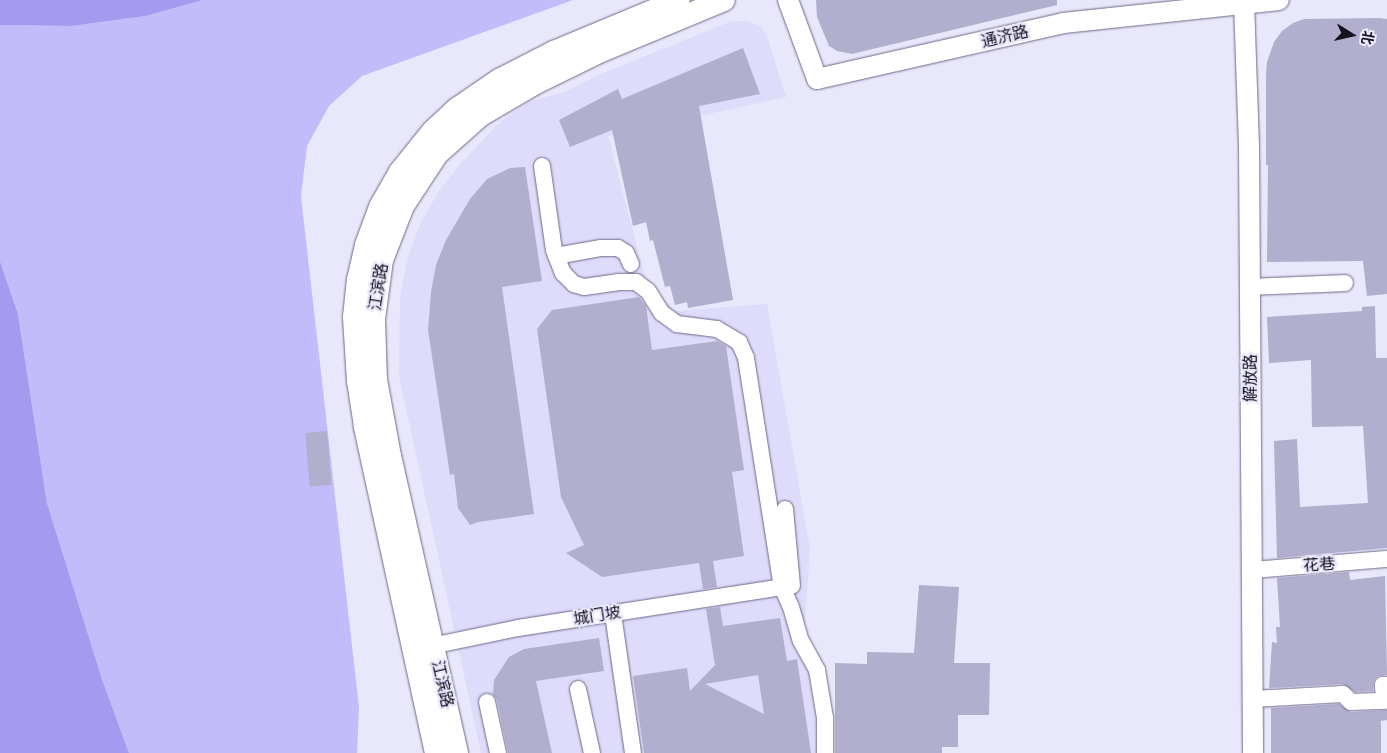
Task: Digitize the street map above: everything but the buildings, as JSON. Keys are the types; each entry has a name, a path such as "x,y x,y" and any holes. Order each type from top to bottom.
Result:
{"main road":[{"name":"江滨路","path":"457,753 423,648 365,426 355,350 354,317 358,280 366,245 380,207 413,154 433,131 458,108 499,80 554,52 680,0"},
{"name":"江滨路","path":"436,753 423,648 376,380 374,319 382,260 403,206 437,154 481,115 534,84 601,51 724,0"}],"street":[{"name":"通济路","path":"788,0 817,79 1064,23 1279,0"},
{"name":"解放路","path":"1244,3 1249,146 1253,753"},
{"path":"542,166 556,256 564,273 574,284 584,288 618,282 636,282 648,291 662,312 677,324 718,329 739,342 746,358 791,607 801,641 817,670 825,718 825,753"},
{"path":"556,256 601,248 618,248 626,253 631,264"},
{"path":"1250,287 1345,283"},
{"path":"785,509 787,586"},
{"name":"花巷","path":"1252,570 1387,559"},
{"name":"城门坡","path":"423,648 518,628 787,586"},
{"path":"614,614 631,750"},
{"path":"1253,698 1343,694 1351,702 1384,701 1383,685 1387,685"},
{"path":"578,689 592,753"},
{"path":"487,702 498,753"}],"shaded area":[{"path":"0,0 203,0 146,16 72,26 0,25"},
{"path":"203,0 573,0 362,76 329,106 307,146 301,196 359,707 357,753 129,753 102,679 47,503 18,314 0,261 0,25 72,26 146,16"},
{"path":"732,21 748,21 761,27 767,36 786,97 608,136 645,277 674,311 767,304 810,549 804,636 830,690 830,753 481,753 399,376 400,297 408,257 421,222 439,191 462,162 499,123 529,102 567,91 601,74"},
{"path":"0,261 18,314 47,503 102,679 129,753 0,753"}]}
